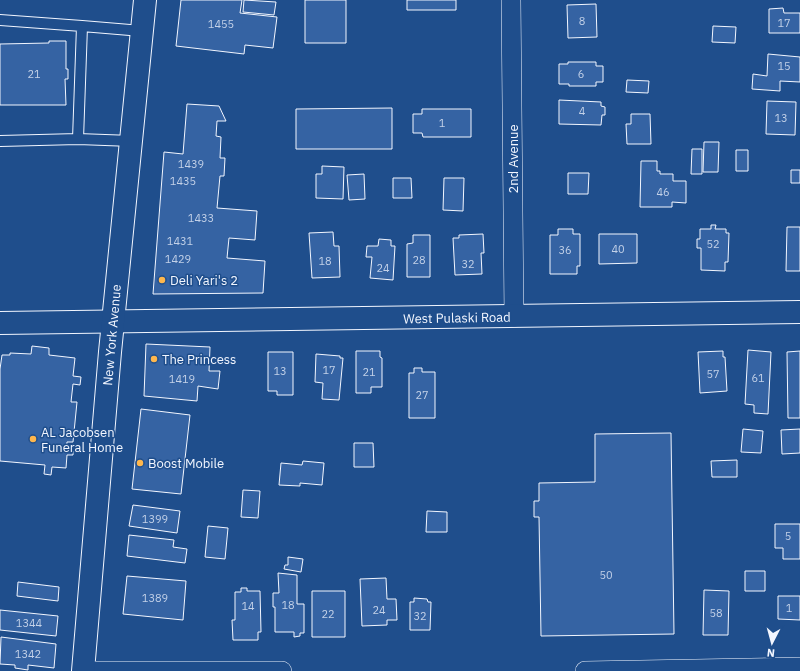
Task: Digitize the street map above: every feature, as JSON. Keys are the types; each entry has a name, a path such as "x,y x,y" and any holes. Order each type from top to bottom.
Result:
{"main road":[{"name":"New York Avenue","path":"83,671 114,322 145,0"},
{"name":"West Pulaski Road","path":"0,323 800,312"}],"street":[{"name":"2nd Avenue","path":"511,0 514,317"},
{"path":"584,671 794,668"},
{"path":"83,671 282,671"}],"lane":[{"path":"0,20 142,31"},
{"path":"78,138 82,26"},
{"path":"0,141 78,138 132,141"}],"building":[{"path":"181,0 242,0 240,13 277,17 273,48 245,45 244,54 176,46"},
{"path":"244,0 276,2 274,15 243,12"},
{"path":"305,0 346,0 346,43 305,43"},
{"path":"407,0 456,0 456,10 407,10"},
{"path":"596,4 597,37 568,38 567,5"},
{"path":"783,8 784,13 800,13 800,33 769,33 769,9"},
{"path":"713,26 736,27 735,43 712,42"},
{"path":"49,41 66,41 66,69 68,69 68,79 65,79 66,105 0,105 0,44 49,43"},
{"path":"768,54 800,57 800,82 780,81 780,91 752,89 753,74 767,76"},
{"path":"568,62 596,62 596,66 603,66 603,82 596,82 596,86 569,86 569,84 559,84 559,64 568,64"},
{"path":"627,80 649,81 648,93 626,92"},
{"path":"559,100 601,102 601,106 605,107 605,115 602,115 601,125 559,124"},
{"path":"767,101 796,102 795,135 766,134"},
{"path":"187,104 219,106 226,121 217,121 216,136 221,137 220,158 225,158 224,176 220,176 217,208 257,211 255,240 229,238 227,258 265,261 263,293 153,294 164,152 183,154"},
{"path":"392,108 392,149 296,149 296,109"},
{"path":"422,109 471,109 471,137 423,137 422,133 413,133 413,114 422,114"},
{"path":"631,114 650,114 651,144 627,144 626,124 631,124"},
{"path":"704,142 719,142 718,172 703,172"},
{"path":"692,149 702,149 702,174 691,174"},
{"path":"736,150 748,150 748,171 736,171"},
{"path":"641,161 657,161 657,171 660,171 660,174 673,174 673,181 686,181 686,203 672,202 672,207 640,207"},
{"path":"322,166 344,167 343,199 316,198 316,174 322,174"},
{"path":"791,170 800,170 800,183 791,183"},
{"path":"568,173 589,173 588,194 568,194"},
{"path":"364,174 365,199 349,200 347,175"},
{"path":"393,178 411,178 412,198 393,198"},
{"path":"444,178 464,178 463,211 443,210"},
{"path":"711,225 716,225 715,229 726,229 726,233 729,233 728,262 725,262 725,271 701,270 701,248 697,248 697,239 700,239 700,229 711,229"},
{"path":"787,227 800,227 800,271 786,271"},
{"path":"558,229 573,229 573,234 580,234 580,266 577,266 577,274 550,274 550,235 558,235"},
{"path":"333,232 334,246 339,246 340,277 312,278 309,233"},
{"path":"483,234 484,253 481,253 482,274 455,275 453,238 459,238 459,235"},
{"path":"599,234 637,234 637,263 599,264"},
{"path":"413,235 430,235 430,277 407,277 407,244 413,243"},
{"path":"379,239 391,240 391,246 395,246 393,280 370,278 372,257 366,257 367,246 378,246"},
{"path":"146,344 210,347 209,371 220,371 218,389 198,386 197,401 144,396"},
{"path":"32,346 49,348 49,355 75,358 73,376 81,377 80,385 73,384 71,402 77,402 73,442 67,442 66,450 73,451 73,455 67,455 66,468 52,467 51,475 44,474 45,465 0,461 0,369 2,355 10,355 10,353 31,354"},
{"path":"748,350 771,352 768,414 754,413 754,405 745,404"},
{"path":"356,351 380,351 380,357 382,358 382,387 371,387 371,393 356,393"},
{"path":"723,351 723,357 725,357 727,391 700,393 698,352"},
{"path":"800,351 800,418 788,418 787,352"},
{"path":"268,352 293,352 293,395 277,395 277,391 268,391"},
{"path":"316,354 340,356 340,358 343,358 339,400 322,399 323,383 315,382"},
{"path":"414,368 422,368 422,372 435,372 435,418 409,418 409,373 414,373"},
{"path":"141,409 190,415 181,494 132,489"},
{"path":"743,429 763,431 761,453 741,452"},
{"path":"800,429 800,453 782,454 781,430"},
{"path":"671,433 674,634 541,636 539,517 534,517 534,501 539,501 539,483 595,482 595,434"},
{"path":"354,443 373,443 374,467 354,467"},
{"path":"737,460 737,477 712,477 711,461"},
{"path":"303,461 324,463 322,485 300,483 300,486 279,485 281,463 302,465"},
{"path":"243,490 260,491 258,518 241,517"},
{"path":"133,505 180,511 177,533 129,526"},
{"path":"427,511 447,512 447,532 426,532"},
{"path":"775,524 800,524 800,559 783,559 783,548 775,548"},
{"path":"208,526 228,528 225,559 205,557"},
{"path":"129,535 174,540 173,547 187,549 185,563 127,556"},
{"path":"288,557 303,559 301,572 284,569 285,565 288,565"},
{"path":"745,571 765,571 765,591 745,591"},
{"path":"278,573 297,575 297,604 304,604 304,633 300,633 300,636 294,637 294,632 275,632 275,607 273,607 273,593 279,593"},
{"path":"127,576 186,581 183,620 123,614"},
{"path":"386,578 387,599 396,599 397,620 387,620 387,625 362,626 360,579"},
{"path":"18,582 59,587 58,601 17,596"},
{"path":"241,588 247,588 247,591 260,591 261,632 258,632 258,640 233,640 232,620 235,620 235,592 241,592"},
{"path":"704,590 729,591 728,635 703,635"},
{"path":"312,591 345,591 345,637 312,637"},
{"path":"778,596 800,596 800,620 778,619"},
{"path":"414,598 427,599 428,602 431,602 430,630 410,630 410,602 414,602"},
{"path":"0,610 58,616 56,636 0,630"},
{"path":"1,637 56,644 54,668 28,665 28,670 15,668 15,665 0,664"}],"place":[{"name":"Deli Yari's 2","path":"162,280"},
{"name":"The Princess","path":"154,359"},
{"name":"AL Jacobsen Funeral Home","path":"33,439"},
{"name":"Boost Mobile","path":"140,463"}]}
